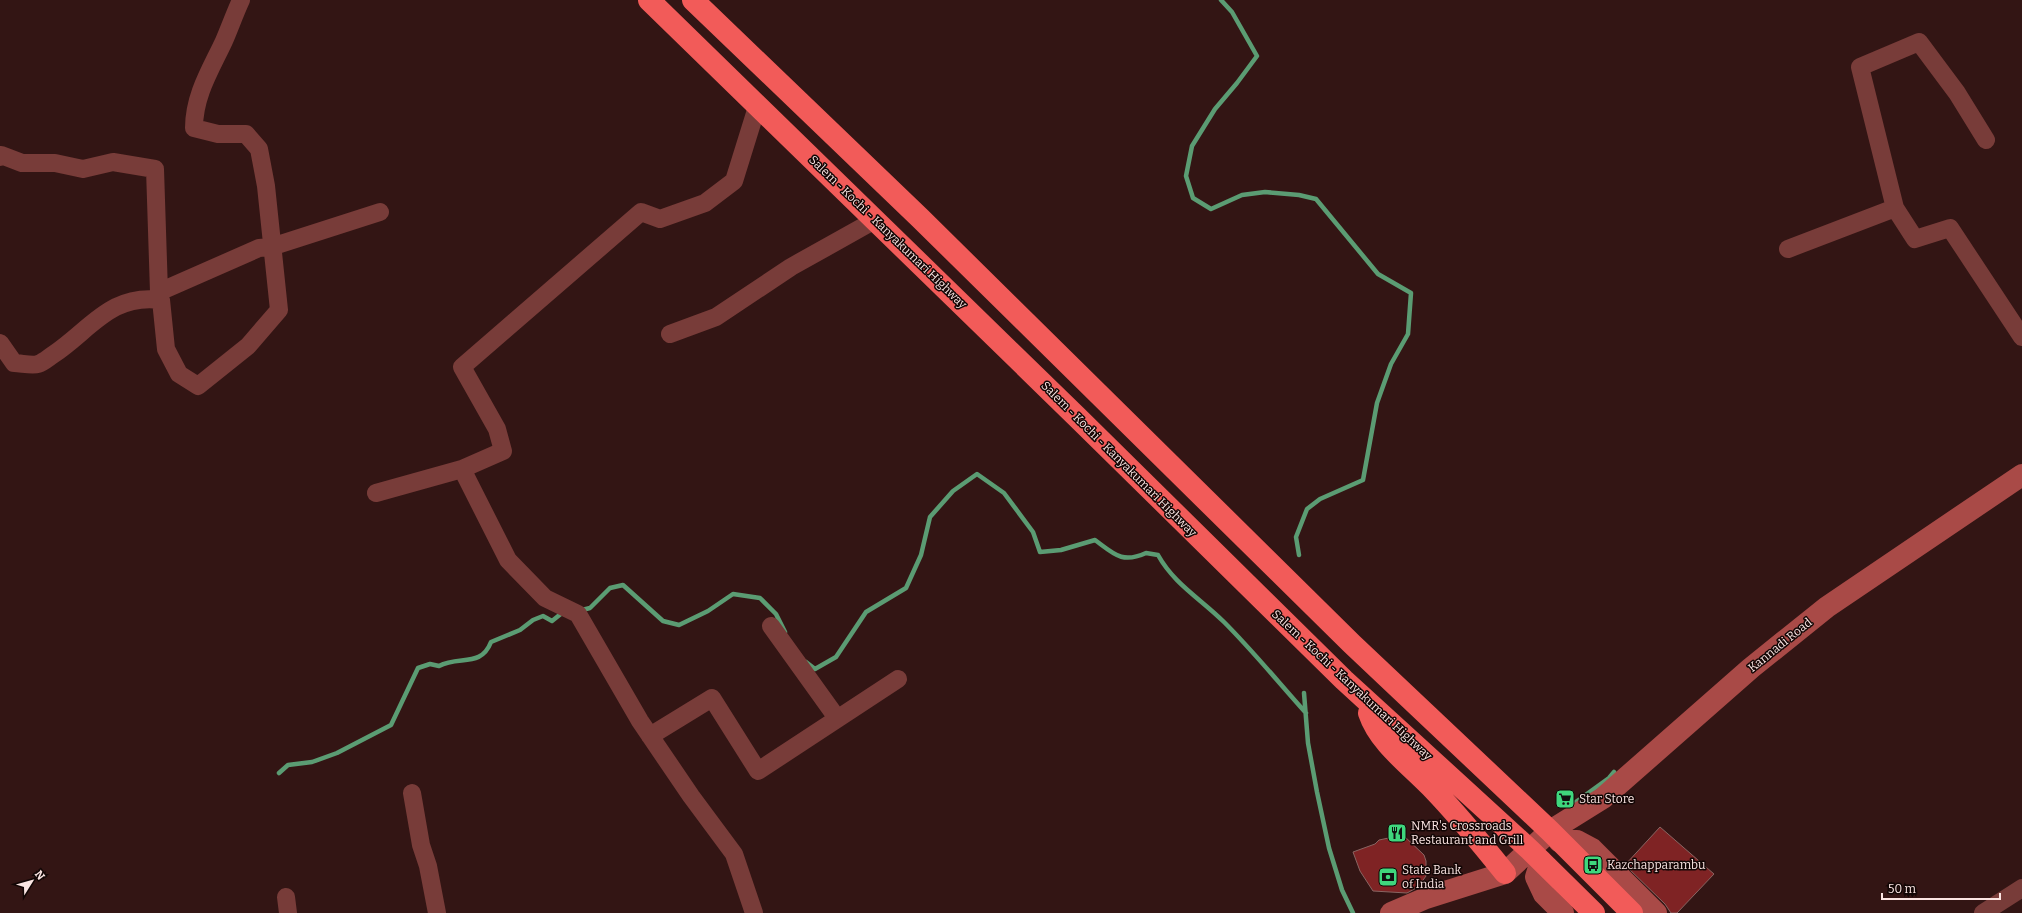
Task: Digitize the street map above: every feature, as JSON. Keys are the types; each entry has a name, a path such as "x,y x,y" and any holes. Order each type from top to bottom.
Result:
{"highway":[{"name":"Salem - Kochi - Kanyakumari Highway","path":"649,0 1365,700 1536,856 1594,913"},
{"path":"693,0 920,218 1352,644 1555,836 1632,913"},
{"path":"1365,700 1373,724 1398,755 1463,822 1505,873"}],"street":[{"path":"0,157 0,155 22,163 55,163 83,168 113,162 155,170 155,296 166,348 179,374 198,386 248,346 278,310 266,186 258,149 246,134 218,134 194,128 194,113 205,78 224,40 241,0"},
{"path":"1986,140 1957,92 1919,42 1860,67 1895,208 1915,239 1950,228 2022,337"},
{"path":"376,493 462,470 503,451 497,429 462,367 641,212 660,219 705,203 734,181 757,107"},
{"path":"1788,250 1895,208"},
{"path":"0,343 14,362 37,365 72,342 87,326 109,309 155,296 258,248 272,247 380,212"},
{"path":"670,334 716,316 791,267 875,220"},
{"path":"462,470 508,560 545,598 578,614 640,721 734,854 754,913"},
{"name":"Kannadi Road","path":"1505,873 1536,856 1555,836 1603,798 1745,673 1827,607 2022,475"},
{"path":"771,626 838,718"},
{"path":"650,736 712,698 758,771 898,679"},
{"path":"412,793 421,846 428,866 437,913"},
{"path":"1555,836 1577,841 1592,849 1656,913"},
{"path":"1536,856 1536,877 1544,894 1563,913"},
{"path":"1391,913 1426,898 1505,873"},
{"path":"1983,913 2022,888"}],"building":[{"path":"1660,827 1714,874 1677,913 1671,913 1665,904 1625,865"},
{"path":"1403,835 1424,855 1426,861 1426,876 1418,887 1407,893 1373,891 1360,871 1353,852 1375,844 1379,840"}],"waterway":[{"path":"1221,0 1232,12 1257,56 1215,109 1192,146 1186,176 1193,198 1211,209 1242,195 1265,192 1299,195 1316,199 1378,274 1411,293 1408,334 1391,364 1377,403 1363,480 1320,499 1307,509 1296,537 1299,555"},
{"path":"806,662 815,669 836,657 866,612 906,588 921,555 930,517 953,491 977,474 1004,493 1033,532 1040,552 1061,550 1095,540 1119,556 1131,558 1146,553 1158,555 1164,565 1180,583 1235,633 1306,713"},
{"path":"582,610 590,608 610,588 623,585 663,621 679,625 708,611 733,594 760,598 776,614 785,632"},
{"path":"279,773 288,765 312,762 337,753 391,725 418,668 430,664 439,666 454,661 475,658 487,650 491,642 520,630 533,620 543,616 552,621 562,613 564,614"},
{"path":"1304,693 1308,743 1329,848 1342,890 1353,913"},
{"path":"1573,804 1609,778 1614,772"}],"place":[{"name":"Star Store","path":"1565,799"},
{"name":"NMR's Crossroads Restaurant and Grill","path":"1397,833"},
{"name":"Kazchapparambu","path":"1593,865"},
{"name":"State Bank of India","path":"1388,877"}]}
